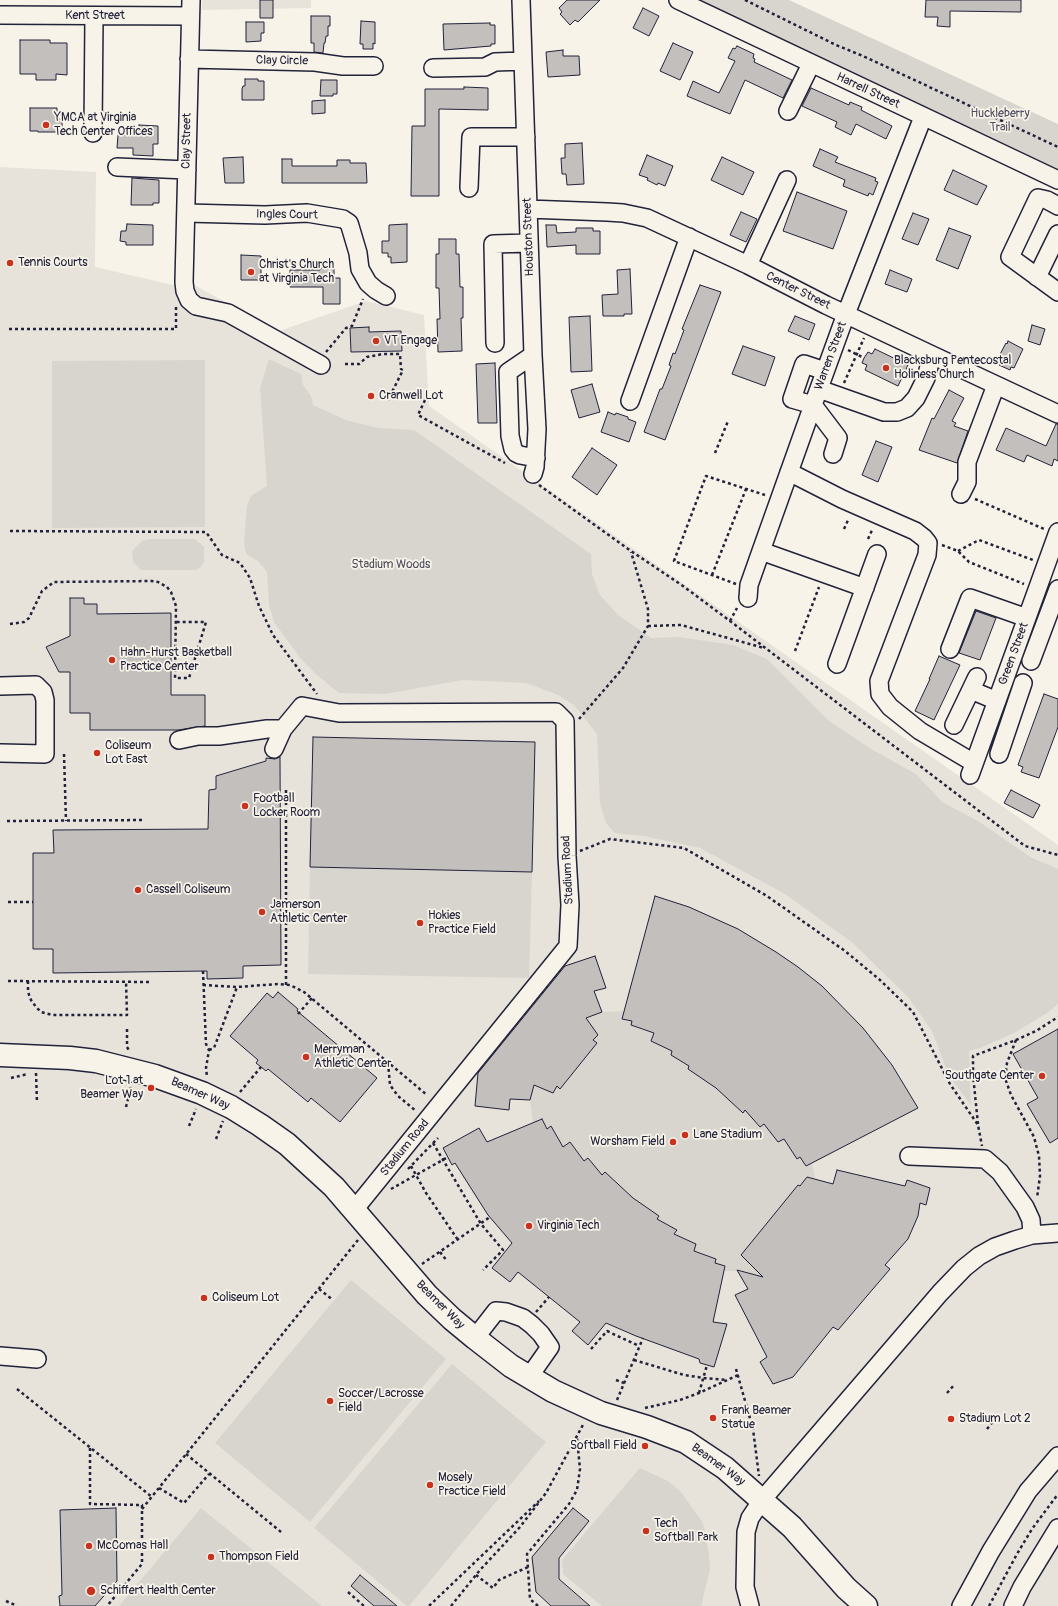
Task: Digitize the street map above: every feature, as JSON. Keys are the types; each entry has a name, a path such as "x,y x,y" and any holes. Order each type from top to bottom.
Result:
{"main road":[{"name":"Beamer Way","path":"0,1055 70,1058 96,1061 155,1076 202,1093 231,1107 260,1125 287,1144 334,1187 427,1295 474,1338 529,1377 553,1390 601,1413 647,1427 686,1442 725,1468 792,1527 846,1588 866,1606"}],"street":[{"name":"Houston Street","path":"521,0 533,354 537,429 535,472"},
{"name":"Harrell Street","path":"678,0 1058,180"},
{"name":"Kent Street","path":"0,15 94,16 190,8"},
{"name":"Clay Street","path":"190,8 184,282 189,300 196,306 228,313 322,360"},
{"path":"93,133 94,16"},
{"name":"Clay Circle","path":"189,59 315,62 343,66 374,66"},
{"path":"433,68 485,67 495,62 523,61"},
{"path":"788,111 811,64"},
{"name":"Warren Street","path":"745,596 846,314 923,117"},
{"path":"469,188 471,137 526,137"},
{"path":"117,167 187,170"},
{"path":"748,265 787,180"},
{"path":"1058,206 1048,200 1038,198 1010,257 1058,292"},
{"name":"Center Street","path":"528,210 607,212 635,215 660,223 846,314 1058,414"},
{"name":"Ingles Court","path":"186,213 265,215 307,213 343,219 349,222 358,253 360,269 368,283 386,296"},
{"path":"1037,277 1058,234"},
{"path":"630,401 689,237"},
{"path":"495,343 493,244 529,243"},
{"path":"533,354 508,372 510,436 513,449 535,472"},
{"path":"819,389 884,412 897,412 907,408 916,398 926,378 932,355"},
{"path":"825,371 804,364 792,398 813,405 838,438 833,454"},
{"path":"968,496 967,462 996,385"},
{"name":"Green Street","path":"789,472 842,499 915,531 928,543 927,555 879,681 880,694 890,707 972,769 1056,541"},
{"path":"761,551 865,588"},
{"path":"837,664 877,554"},
{"path":"1031,661 1058,589"},
{"path":"950,649 970,598 1025,624 1040,636"},
{"path":"954,725 974,683 997,701"},
{"path":"999,754 1023,683"},
{"path":"0,686 36,685 39,687 44,695 45,754 0,754"},
{"name":"Stadium Road","path":"283,729 302,706 339,712 556,712 565,721 567,856 570,905 568,946 354,1210"},
{"path":"991,717 1009,724"},
{"path":"179,740 198,736 219,736 267,729 283,729 274,748"},
{"path":"909,1156 986,1159 1000,1172 1025,1206 1032,1227"},
{"path":"750,1606 744,1587 746,1532 750,1518 762,1500 935,1299 964,1268 979,1256 1032,1227 1058,1233"},
{"path":"474,1338 496,1311 506,1312 528,1322 542,1334 550,1347 529,1377"},
{"path":"0,1356 38,1359"},
{"path":"961,1606 991,1551 1028,1491 1058,1456"},
{"path":"1013,1606 1022,1587 1058,1528"}],"path":[{"path":"745,0 836,45 863,56 1058,147"},
{"path":"322,360 346,328 352,326 363,301"},
{"path":"9,330 176,329"},
{"path":"848,374 866,334"},
{"path":"849,350 864,358"},
{"path":"345,364 359,364 367,357 382,354 400,354 401,369 403,370 388,400"},
{"path":"425,400 418,415 508,466"},
{"path":"715,453 728,422"},
{"path":"535,472 631,551 683,586 730,621 1025,846 1058,855"},
{"path":"730,621 745,596 733,583 674,561 706,476 779,500"},
{"path":"712,575 746,489"},
{"path":"968,496 1056,541"},
{"path":"10,531 206,532 222,556 240,563 250,578 259,606 273,635 319,697"},
{"path":"1037,590 969,562 958,551 979,540 1046,566"},
{"path":"566,735 623,668 648,626 648,609 631,551"},
{"path":"795,651 824,573"},
{"path":"10,624 24,622 29,618 42,591 50,584 59,582 151,581 163,584 171,592 175,601 175,678 189,678 206,622 176,622"},
{"path":"648,626 682,625 766,649"},
{"path":"64,754 66,821"},
{"path":"286,790 286,985"},
{"path":"7,821 145,820"},
{"path":"567,856 610,839 684,848 768,896 845,951 880,980 912,1012 950,1084 978,1125"},
{"path":"8,902 33,902"},
{"path":"202,971 206,1044 209,1050 206,1068 208,1079"},
{"path":"8,981 152,982"},
{"path":"28,981 28,992 31,1000 41,1012 52,1015 127,1015 126,982"},
{"path":"203,984 237,987 257,984 286,985 304,992 427,1095"},
{"path":"209,1050 214,1048 237,987"},
{"path":"298,1014 312,998"},
{"path":"986,1159 978,1125 973,1076 973,1056 1036,1031 1058,1017"},
{"path":"127,1030 128,1047 132,1056"},
{"path":"1016,1040 1007,1063 1005,1078 1011,1095 1034,1138 1039,1156 1040,1176 1032,1227"},
{"path":"388,1062 390,1085 398,1096 427,1120"},
{"path":"238,1094 261,1067"},
{"path":"11,1078 42,1071"},
{"path":"36,1072 37,1102"},
{"path":"126,1107 131,1088"},
{"path":"188,1126 196,1110"},
{"path":"216,1139 222,1123"},
{"path":"433,1143 481,1224 502,1250 483,1270"},
{"path":"386,1192 448,1157"},
{"path":"411,1166 426,1193 458,1240"},
{"path":"418,1267 490,1217"},
{"path":"142,1509 360,1238"},
{"path":"440,1252 447,1261"},
{"path":"319,1289 333,1300"},
{"path":"543,1305 549,1297"},
{"path":"591,1349 607,1331 640,1346"},
{"path":"614,1406 643,1338"},
{"path":"634,1360 684,1375 728,1380"},
{"path":"699,1393 707,1365"},
{"path":"736,1368 753,1429 759,1476"},
{"path":"642,1409 680,1400 738,1375"},
{"path":"616,1380 624,1383"},
{"path":"946,1394 955,1384"},
{"path":"17,1389 152,1497"},
{"path":"987,1429 995,1419"},
{"path":"451,1606 476,1575 520,1527 546,1494 586,1421"},
{"path":"538,1606 530,1599 528,1554 570,1504 576,1490 580,1469 577,1438"},
{"path":"90,1448 90,1504 142,1505 142,1564 107,1606"},
{"path":"186,1454 282,1532"},
{"path":"159,1488 184,1503 210,1474"},
{"path":"429,1606 546,1494"},
{"path":"989,1606 1016,1554 1032,1529 1058,1494"},
{"path":"476,1575 493,1588 499,1580 528,1567"},
{"path":"348,1592 364,1606"},
{"path":"6,1600 17,1606"}],"shaded area":[{"path":"202,0 311,0 311,8 202,10"},
{"name":"Virginia Tech","path":"0,167 96,172 95,267 173,285 194,285 279,331 366,301 424,315 429,406 1058,845 1058,1606 0,1606"}],"green space":[{"name":"Huckleberry Trail","path":"693,0 789,0 1058,124 1058,171"},
{"name":"Stadium Woods","path":"269,359 301,374 303,385 311,396 313,405 346,420 378,428 414,430 591,554 592,574 600,595 618,615 651,638 679,637 733,645 767,659 829,721 871,749 916,774 942,802 978,821 1032,858 1058,869 1058,1004 1047,1013 1014,1033 980,1048 969,1051 971,1105 949,1076 932,1031 908,997 853,943 785,894 700,848 644,836 615,833 606,823 600,803 597,734 574,705 558,695 526,683 463,680 385,694 339,693 317,675 301,659 274,622 269,605 267,572 258,561 246,554 244,542 247,506 251,496 267,486 260,388"},
{"path":"205,360 205,527 52,528 52,361"},
{"path":"150,539 195,539 204,547 204,562 200,568 195,570 141,570 133,562 132,551 142,541"},
{"name":"Hokies Practice Field","path":"310,867 532,872 529,978 308,974"},
{"name":"Lane Stadium","path":"655,896 689,907 738,929 776,952 822,986 863,1028 892,1065 918,1108 812,1164 815,1179 833,1184 905,1186 907,1180 930,1188 926,1205 920,1203 908,1239 885,1265 890,1269 838,1330 833,1327 793,1377 773,1384 760,1362 767,1356 748,1289 738,1271 724,1271 713,1321 727,1324 714,1367 700,1363 699,1359 606,1323 588,1345 572,1331 580,1322 518,1272 510,1282 492,1268 512,1243 488,1215 455,1163 452,1165 443,1148 479,1128 487,1142 533,1123 530,1100 510,1099 509,1110 475,1106 478,1067 558,968 595,956 606,988 594,991 602,1012 624,1011"},
{"name":"Soccer/Lacrosse Field","path":"351,1280 446,1359 310,1522 215,1443"},
{"name":"Mosely Practice Field","path":"452,1364 546,1442 409,1606 407,1606 314,1528"},
{"name":"Tech Softball Park","path":"640,1468 668,1481 681,1492 703,1523 709,1554 710,1570 701,1606 602,1606 563,1574 562,1560"},
{"name":"Thompson Field","path":"201,1508 322,1606 119,1606"}],"building":[{"path":"260,0 273,0 273,18 260,18"},
{"path":"567,0 600,0 578,22 575,20 570,25 560,14 562,12 559,8"},
{"path":"926,0 1021,0 1021,12 950,11 950,27 937,26 938,17 925,17"},
{"path":"643,8 659,16 649,36 633,28"},
{"path":"311,16 330,16 330,26 328,26 328,36 326,36 323,53 314,52 314,43 311,43"},
{"path":"361,21 375,22 375,44 373,43 373,49 363,49 363,44 360,44"},
{"path":"246,22 264,22 264,33 261,33 261,41 246,42"},
{"path":"490,23 490,25 495,25 495,44 491,44 491,46 444,50 443,24"},
{"path":"20,40 50,40 50,43 67,43 67,75 56,74 56,80 36,80 36,74 20,74"},
{"path":"673,43 693,52 680,80 660,71"},
{"path":"737,46 754,54 754,62 792,80 783,98 745,80 730,114 687,96 693,81 719,93 735,61 728,58 733,48 735,49"},
{"path":"563,50 563,56 579,56 580,75 548,77 546,52"},
{"path":"245,79 258,79 258,81 264,81 264,100 242,100 242,89 243,86 245,86"},
{"path":"321,80 337,80 337,94 333,94 333,96 320,96"},
{"path":"464,87 488,88 488,110 439,109 439,196 411,196 412,126 425,126 425,89 464,89"},
{"path":"811,88 849,105 850,102 862,107 861,110 892,126 886,139 856,124 851,135 835,127 837,122 802,106"},
{"path":"325,100 325,113 312,114 312,101"},
{"name":"YMCA at Virginia Tech Center Offices","path":"30,108 57,108 57,119 62,119 62,132 30,131"},
{"path":"139,125 158,126 158,144 153,144 153,156 133,155 133,148 117,148 118,135 129,135 129,131 139,131"},
{"path":"582,143 584,184 567,185 566,174 562,174 561,158 565,158 565,144"},
{"path":"820,149 838,157 835,162 876,178 875,181 878,182 873,195 869,193 868,196 843,186 845,180 813,166"},
{"path":"647,155 673,166 665,186 658,183 657,185 647,180 648,178 639,175"},
{"path":"243,157 244,183 225,183 223,158"},
{"path":"722,157 754,172 743,195 711,180"},
{"path":"282,159 292,159 292,166 337,166 337,160 350,160 350,163 366,163 367,183 282,183"},
{"path":"953,170 987,186 977,205 944,190"},
{"path":"132,178 159,180 159,203 153,203 153,205 131,205"},
{"path":"797,192 847,211 833,249 783,231"},
{"path":"741,212 757,219 746,242 730,235"},
{"path":"913,213 929,219 918,245 902,239"},
{"path":"127,224 153,225 153,245 126,245 126,242 120,241 121,231 126,231"},
{"path":"407,224 407,262 391,263 391,257 388,257 388,253 382,253 382,241 389,241 389,225"},
{"path":"546,225 556,225 557,233 576,232 576,228 593,228 593,231 600,231 600,254 576,254 576,245 547,247"},
{"path":"949,228 971,236 958,269 936,260"},
{"path":"439,239 456,239 456,254 459,254 460,287 463,287 463,318 461,318 462,351 438,352 437,319 440,319 439,288 436,288 436,254 439,254"},
{"name":"Christ's Church at Virginia Tech","path":"241,255 261,256 261,280 241,280"},
{"path":"320,268 334,268 334,278 340,278 340,304 323,304 323,287 290,287 290,270 320,270"},
{"path":"630,269 632,314 624,314 624,316 603,316 602,295 618,294 617,270"},
{"path":"890,270 912,279 907,292 885,284"},
{"path":"700,285 721,292 665,440 644,432 660,389 662,389 671,366 669,365 673,353 675,354 684,330 682,329"},
{"path":"590,316 592,371 571,372 569,317"},
{"path":"795,316 815,324 809,340 788,331"},
{"path":"1032,325 1045,329 1040,345 1028,341"},
{"name":"VT Engage","path":"369,327 369,332 401,331 402,351 351,352 350,328"},
{"path":"1008,341 1023,349 1014,368 1011,367 1010,370 999,365 1000,362 997,360"},
{"path":"743,346 775,357 765,386 732,374"},
{"name":"Blacksburg Pentecostal Holiness Church","path":"875,349 908,365 898,386 865,370 867,365 862,363 864,358 868,352 872,354"},
{"path":"495,363 497,423 478,423 476,364"},
{"path":"592,384 600,412 579,418 571,390"},
{"path":"949,390 964,398 952,421 956,423 954,426 968,431 957,463 919,450 932,418 934,419"},
{"path":"608,412 615,415 616,413 628,417 628,419 636,422 629,442 601,432"},
{"path":"1056,424 1058,424 1058,461 1054,459 1052,466 1027,455 1024,462 996,450 1006,428 1046,446"},
{"path":"876,441 892,447 878,482 862,475"},
{"path":"592,448 617,465 597,495 572,477"},
{"name":"Hahn-Hurst Basketball Practice Center","path":"70,598 84,598 84,604 97,604 97,614 171,613 171,695 205,695 205,726 178,730 90,730 90,713 70,713 70,672 59,672 46,647 70,636"},
{"path":"976,611 996,618 980,660 959,653"},
{"path":"939,656 960,665 934,720 915,711"},
{"path":"1044,694 1058,699 1058,727 1039,778 1021,772 1023,767 1018,765"},
{"path":"313,737 535,742 532,872 310,867"},
{"name":"Cassell Coliseum","path":"280,757 281,965 243,966 243,978 207,979 207,971 53,973 53,949 33,949 33,853 54,853 53,830 208,829 209,790 216,789 216,776 266,761 266,758 275,759"},
{"path":"1011,790 1040,805 1033,818 1004,803"},
{"path":"655,896 689,907 738,929 776,952 822,986 863,1028 892,1065 918,1108 806,1166 800,1157 797,1159 784,1139 778,1142 764,1124 760,1127 745,1110 743,1113 716,1088 688,1069 689,1066 671,1055 672,1051 651,1041 654,1033 631,1025 632,1021 622,1019"},
{"path":"595,956 606,988 594,991 602,1012 586,1018 598,1035 593,1040 597,1043 560,1089 557,1086 553,1093 534,1085 530,1100 510,1099 509,1110 475,1106 478,1073 565,966"},
{"name":"Merryman Athletic Center","path":"278,992 298,1009 297,1011 377,1078 340,1122 311,1098 308,1102 268,1069 266,1071 256,1063 258,1060 230,1036 267,993 273,998"},
{"name":"Southgate Center","path":"1058,1029 1058,1138 1050,1143 1027,1104 1038,1098 1013,1054"},
{"path":"542,1119 547,1129 551,1126 563,1147 570,1142 584,1161 588,1158 602,1175 605,1172 633,1198 659,1216 657,1219 677,1230 674,1234 696,1244 694,1251 716,1259 715,1263 725,1266 713,1322 727,1324 714,1367 700,1363 699,1359 636,1336 606,1323 588,1345 572,1331 580,1322 518,1272 510,1282 492,1268 512,1243 488,1215 455,1163 452,1165 443,1148 479,1128 487,1142"},
{"path":"837,1170 905,1186 907,1180 930,1188 926,1205 920,1203 918,1216 908,1239 885,1265 890,1269 838,1330 833,1327 793,1377 773,1384 760,1362 767,1357 735,1295 748,1289 737,1270 763,1277 741,1255 798,1185 800,1186 807,1177 833,1184"},
{"name":"McComas Hall","path":"116,1508 117,1581 95,1606 60,1606 59,1596 62,1595 60,1510"},
{"path":"573,1508 589,1521 559,1558 559,1579 590,1606 551,1606 536,1592 532,1557"},
{"path":"360,1575 397,1606 374,1606 351,1586"}],"place":[{"name":"YMCA at Virginia Tech Center Offices","path":"46,125"},
{"name":"Tennis Courts","path":"10,263"},
{"name":"Christ's Church at Virginia Tech","path":"251,272"},
{"name":"VT Engage","path":"376,341"},
{"name":"Blacksburg Pentecostal Holiness Church","path":"886,368"},
{"name":"Cranwell Lot","path":"371,396"},
{"name":"Hahn-Hurst Basketball Practice Center","path":"112,660"},
{"name":"Coliseum Lot East","path":"97,753"},
{"name":"Football Locker Room","path":"245,806"},
{"name":"Cassell Coliseum","path":"138,890"},
{"name":"Jamerson Athletic Center","path":"262,912"},
{"name":"Hokies Practice Field","path":"420,923"},
{"name":"Merryman Athletic Center","path":"306,1057"},
{"name":"Southgate Center","path":"1042,1076"},
{"name":"Lot 1 at Beamer Way","path":"151,1088"},
{"name":"Lane Stadium","path":"685,1135"},
{"name":"Worsham Field","path":"673,1142"},
{"name":"Virginia Tech","path":"529,1226"},
{"name":"Coliseum Lot","path":"204,1298"},
{"name":"Soccer/Lacrosse Field","path":"330,1401"},
{"name":"Frank Beamer Statue","path":"713,1418"},
{"name":"Stadium Lot 2","path":"951,1419"},
{"name":"Softball Field","path":"645,1446"},
{"name":"Mosely Practice Field","path":"430,1485"},
{"name":"Tech Softball Park","path":"646,1531"},
{"name":"McComas Hall","path":"89,1546"},
{"name":"Thompson Field","path":"211,1557"},
{"name":"Schiffert Health Center","path":"91,1591"}]}
